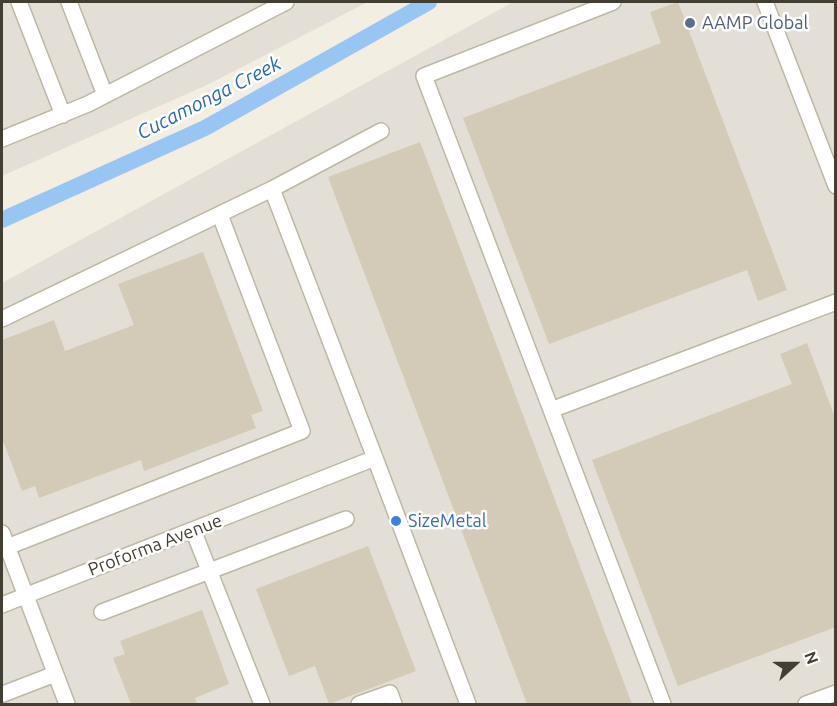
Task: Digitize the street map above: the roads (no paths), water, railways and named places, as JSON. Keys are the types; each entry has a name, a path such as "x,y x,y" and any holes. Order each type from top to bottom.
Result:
{"street":[{"path":"19,2 63,115"},
{"path":"69,2 105,95"},
{"path":"2,139 63,115 105,95 286,2"},
{"path":"613,2 424,76 663,705"},
{"path":"765,2 836,186"},
{"path":"2,319 272,189 381,131"},
{"path":"272,189 468,705"},
{"path":"67,705 26,595 3,543 302,431 220,214"},
{"path":"551,410 836,302"},
{"name":"Proforma Avenue","path":"2,605 375,458"},
{"path":"102,612 346,519"},
{"path":"193,530 262,705"},
{"path":"4,697 55,674"},
{"path":"359,705 390,693 394,705"},
{"path":"806,705 836,693"}],"waterway":[{"name":"Cucamonga Creek","path":"2,220 205,128 429,2"}],"place":[{"name":"AAMP Global","path":"690,23"},
{"name":"SizeMetal","path":"396,521"}]}
